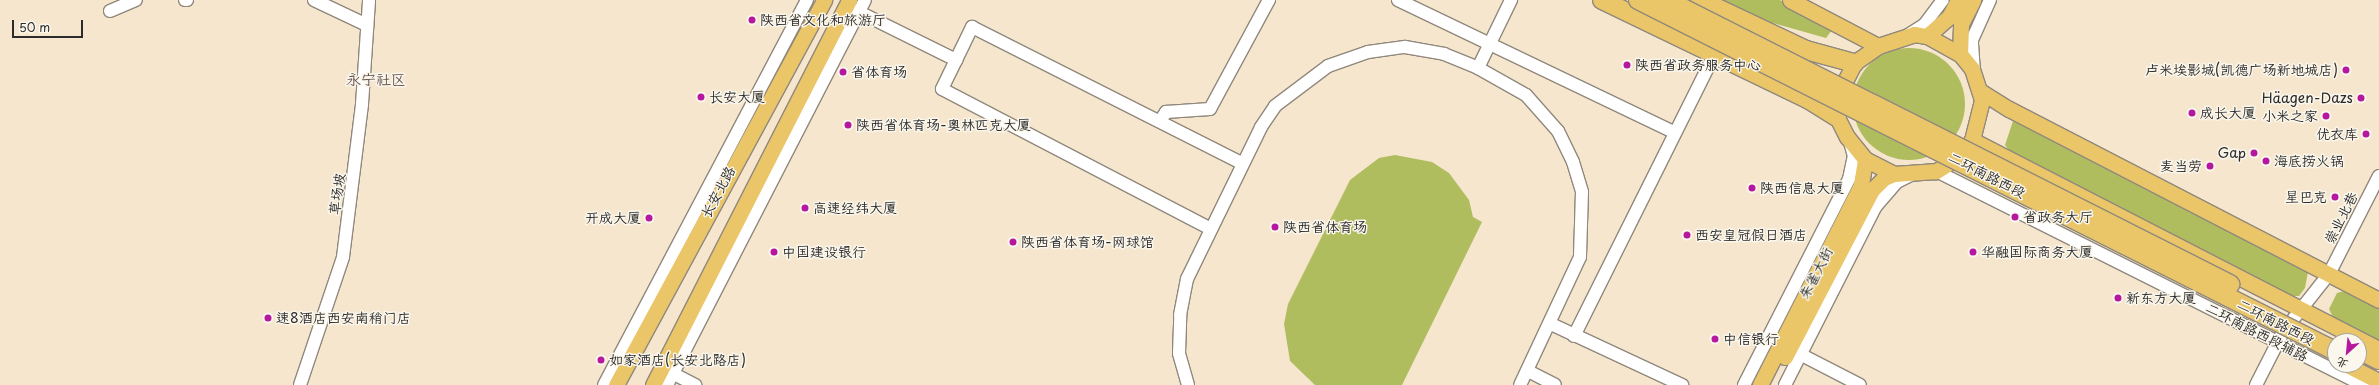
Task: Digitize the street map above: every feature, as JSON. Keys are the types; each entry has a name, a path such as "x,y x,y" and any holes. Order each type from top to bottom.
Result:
{"highway":[{"path":"1602,0 1671,31"},
{"path":"1613,0 1671,31 1808,98 1837,117"},
{"name":"二环南路西段","path":"1638,0 2327,347"},
{"name":"二环南路西段","path":"1667,0 2327,334"},
{"path":"1700,0 1806,50 1854,63"},
{"path":"2367,354 2379,360"},
{"path":"2367,367 2379,373"}],"main road":[{"name":"长安北路","path":"616,385 824,0"},
{"path":"1790,0 1878,46"},
{"path":"1927,36 1950,18 1958,0"},
{"path":"1960,54 1961,24 1973,0"},
{"name":"长安北路","path":"653,385 667,371 852,6"},
{"path":"1978,84 1979,118 1972,140 1951,165 1936,171 1914,174 1894,174 1865,159 1848,138 1837,117 1839,93 1854,63 1878,46 1902,38 1927,36 1960,54 1978,84 2009,109 2379,300"},
{"name":"二环南路西段","path":"1972,140 2379,349"},
{"name":"朱雀大街","path":"1760,385 1861,184 1865,159"},
{"name":"二环南路西段","path":"1951,165 2281,337 2327,356"},
{"name":"朱雀大街","path":"1771,385 1795,351 1872,190 1884,178 1894,174"},
{"path":"2363,373 2379,381"}],"street":[{"path":"110,11 136,0"},
{"path":"314,0 367,25"},
{"name":"草场坡","path":"300,385 343,257 362,104 369,0"},
{"path":"604,385 807,0"},
{"path":"852,6 865,0"},
{"path":"1160,121 1166,112 1210,109 1269,0"},
{"path":"1398,0 1490,41 1675,132"},
{"path":"1478,68 1490,41 1512,0"},
{"path":"1902,38 1924,25 1943,0"},
{"path":"1978,84 1972,40 1990,0"},
{"path":"852,6 956,60"},
{"path":"1211,229 942,89 972,27 1242,163"},
{"path":"1188,385 1179,353 1180,315 1186,279 1242,163 1275,106 1301,83 1345,58 1405,47 1444,54 1478,68 1526,95 1558,131 1582,192 1580,257 1552,324 1520,385"},
{"path":"1574,336 1715,53"},
{"path":"1744,385 1849,179 1854,156 1848,138"},
{"name":"二环南路西段辅路","path":"1936,171 2281,337 2363,385"},
{"path":"1785,385 1795,351 1876,206 1897,182 1914,174"},
{"name":"崇业北巷","path":"2256,385 2281,337 2329,274 2379,176"},
{"path":"1552,324 1574,336 1682,385"},
{"path":"1795,351 1860,385"},
{"path":"667,385 667,371 695,385"},
{"path":"1528,371 1555,385"}],"green space":[{"path":"1718,0 1780,0 1832,30 1826,38 1751,17"},
{"path":"1909,48 1930,52 1948,65 1961,83 1965,104 1961,125 1948,143 1930,156 1909,160 1888,156 1870,143 1857,125 1853,104 1857,83 1870,65 1888,52"},
{"path":"2013,121 2296,265 2308,272 2305,288 2299,296 2290,296 2015,158 2005,145"},
{"path":"1395,155 1432,162 1449,173 1469,200 1473,217 1482,222 1402,385 1315,385 1290,361 1284,324 1288,304 1350,180 1379,158"},
{"path":"2344,291 2352,292 2379,306 2379,344 2367,337 2367,333 2360,333 2333,317 2329,309 2337,293"}],"place":[{"name":"陕西省文化和旅游厅","path":"752,20"},
{"name":"陕西省政务服务中心","path":"1627,65"},
{"name":"卢米埃影城(凯德广场新地城店)","path":"2346,70"},
{"name":"省体育场","path":"843,72"},
{"name":"长安大厦","path":"701,97"},
{"name":"Häagen-Dazs","path":"2361,98"},
{"name":"成长大厦","path":"2192,113"},
{"name":"小米之家","path":"2326,116"},
{"name":"陕西省体育场-奥林匹克大厦","path":"848,125"},
{"name":"优衣库","path":"2366,134"},
{"name":"Gap","path":"2254,153"},
{"name":"海底捞火锅","path":"2266,161"},
{"name":"麦当劳","path":"2210,166"},
{"name":"陕西信息大厦","path":"1752,188"},
{"name":"星巴克","path":"2335,197"},
{"name":"高速经纬大厦","path":"805,208"},
{"name":"省政务大厅","path":"2015,217"},
{"name":"开成大厦","path":"649,218"},
{"name":"陕西省体育场","path":"1275,227"},
{"name":"西安皇冠假日酒店","path":"1687,235"},
{"name":"陕西省体育场-网球馆","path":"1013,242"},
{"name":"中国建设银行","path":"774,252"},
{"name":"华融国际商务大厦","path":"1973,252"},
{"name":"新东方大厦","path":"2118,298"},
{"name":"速8酒店西安南稍门店","path":"268,318"},
{"name":"中信银行","path":"1715,339"},
{"name":"如家酒店(长安北路店)","path":"601,360"}],"district":[{"name":"永宁社区","path":"376,79"}]}
